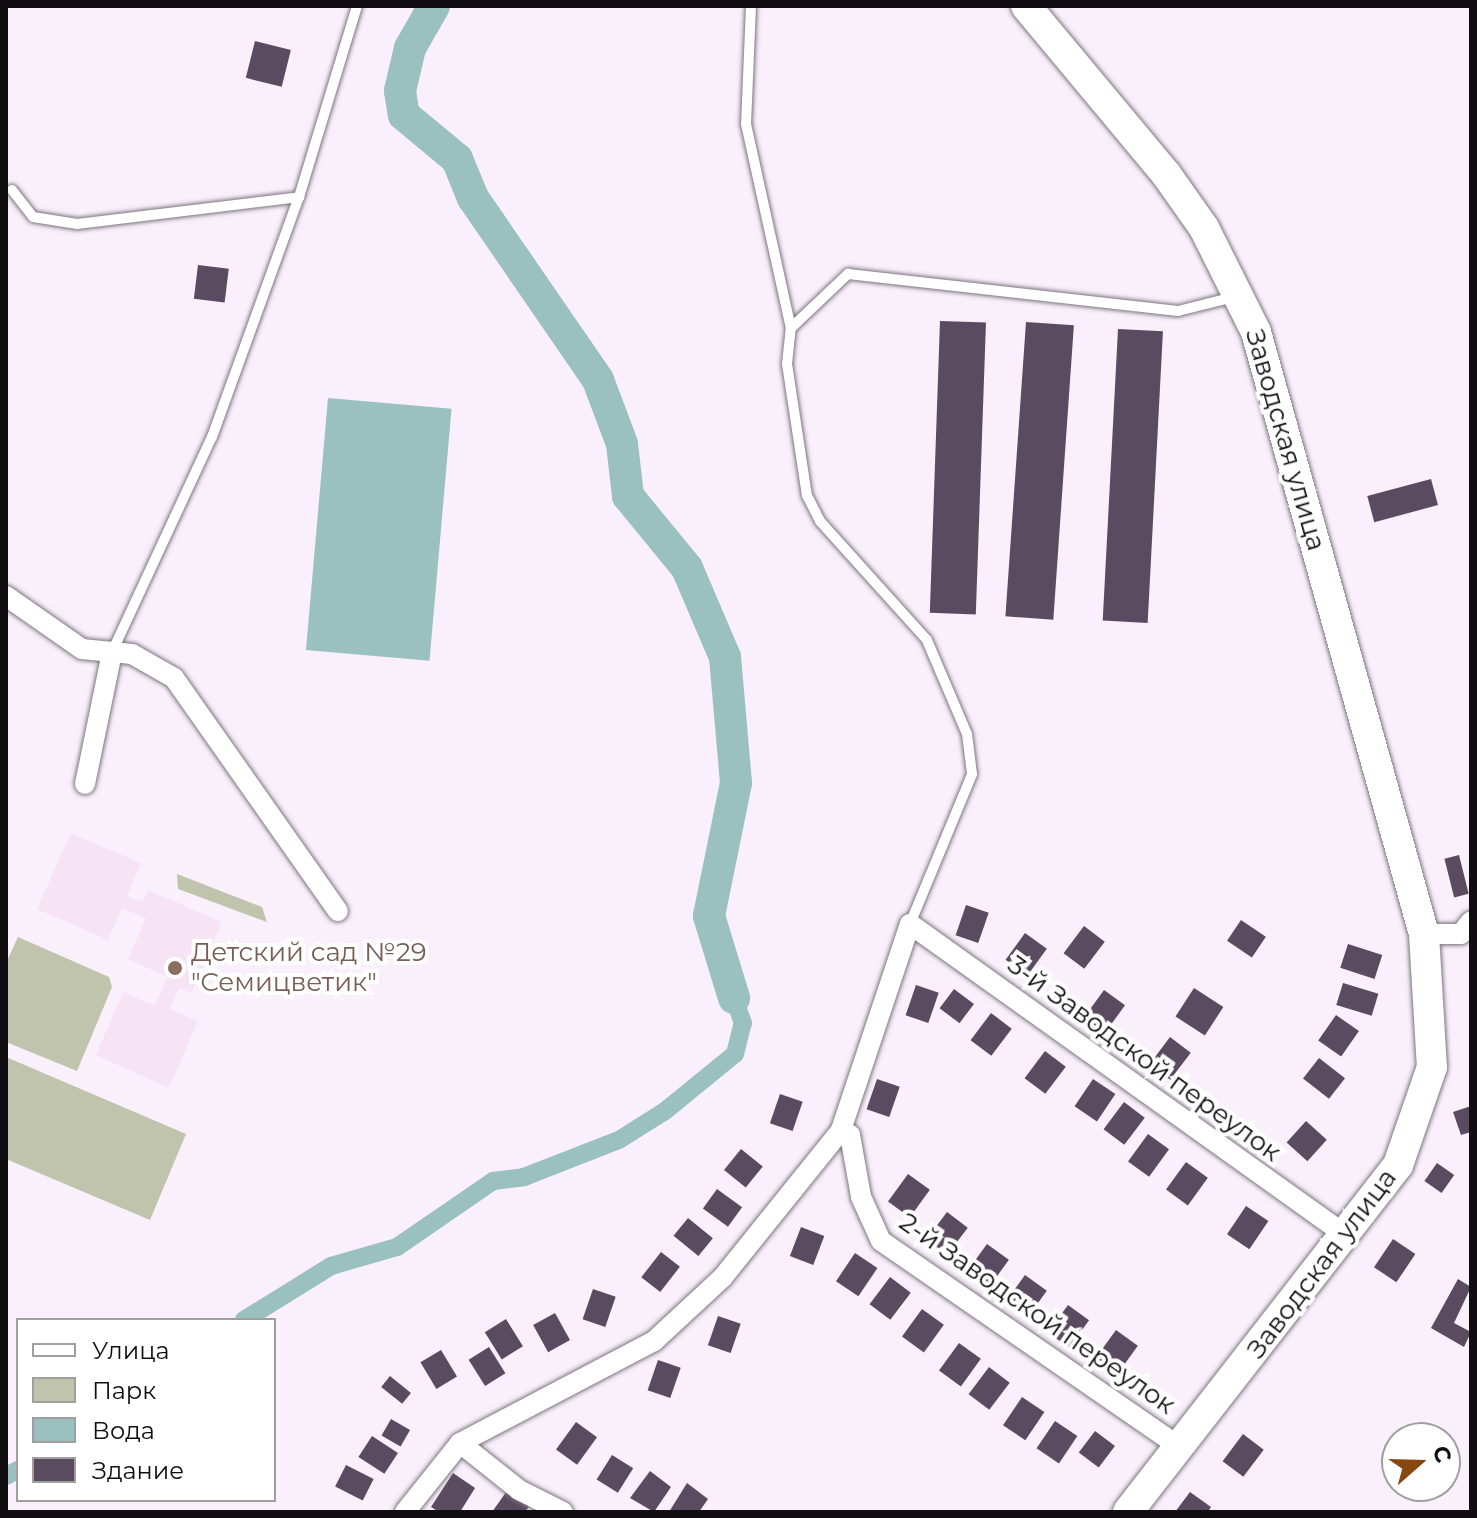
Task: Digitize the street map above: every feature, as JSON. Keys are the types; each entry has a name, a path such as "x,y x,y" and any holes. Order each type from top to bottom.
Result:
{"main road":[{"name":"Заводская улица","path":"1026,6 1166,174 1240,295 1424,934 1432,1067 1398,1165 1347,1236 1128,1512"}],"street":[{"path":"6,596 82,649 132,654 174,678 338,911"},
{"path":"85,784 112,652"},
{"path":"1424,934 1461,934 1471,921"},
{"path":"405,1512 460,1443 654,1341 723,1277 841,1130 910,924"},
{"name":"3-й Заводской переулок","path":"910,924 1347,1236"},
{"name":"2-й Заводской переулок","path":"841,1130 850,1135 861,1197 881,1241 1180,1447"},
{"path":"460,1443 519,1490 563,1512"}],"lane":[{"path":"112,652 212,437 299,197 357,6"},
{"path":"751,6 746,124 791,328 787,364 807,496 820,521 927,640 967,734 972,774 910,924"},
{"path":"12,190 33,217 77,224 299,197"},
{"path":"791,328 848,274 1178,311 1240,295"}],"shaded area":[{"name":"Детский сад №29 \"Семицветик\"","path":"71,833 141,863 127,896 142,902 148,890 222,922 191,993 179,988 170,1009 198,1021 169,1088 96,1055 123,992 155,1006 168,977 128,959 146,918 122,908 108,940 37,909"}],"green space":[{"path":"177,874 262,907 267,922 178,889"},
{"path":"18,937 109,977 112,987 77,1071 6,1042 6,963"},
{"path":"6,1057 186,1134 150,1220 6,1159"}],"water":[{"path":"328,398 452,409 429,661 306,650"}],"building":[{"path":"255,41 291,50 282,87 246,78"},
{"path":"198,265 229,269 225,303 194,299"},
{"path":"940,321 986,323 976,614 930,613"},
{"path":"1026,322 1074,325 1053,620 1005,616"},
{"path":"1118,329 1163,331 1148,623 1103,621"},
{"path":"1431,479 1438,505 1374,522 1367,496"},
{"path":"1459,855 1469,894 1454,897 1444,859"},
{"path":"966,905 989,913 978,943 956,935"},
{"path":"1241,920 1266,937 1252,958 1227,941"},
{"path":"1084,926 1105,942 1084,969 1064,953"},
{"path":"1025,933 1047,949 1027,976 1006,960"},
{"path":"1348,944 1382,955 1375,979 1340,968"},
{"path":"1343,983 1378,994 1372,1016 1336,1005"},
{"path":"916,985 939,993 928,1023 906,1015"},
{"path":"1194,988 1223,1007 1205,1036 1175,1017"},
{"path":"954,989 974,1004 960,1023 940,1008"},
{"path":"1104,990 1125,1005 1105,1033 1084,1018"},
{"path":"991,1013 1012,1029 991,1056 971,1040"},
{"path":"1336,1015 1359,1031 1341,1056 1318,1040"},
{"path":"1170,1037 1191,1053 1170,1080 1150,1064"},
{"path":"1045,1051 1066,1067 1045,1094 1025,1078"},
{"path":"1319,1058 1345,1078 1329,1099 1303,1078"},
{"path":"877,1079 900,1087 889,1117 867,1109"},
{"path":"1093,1079 1115,1094 1097,1121 1075,1106"},
{"path":"780,1094 803,1102 793,1131 770,1123"},
{"path":"1124,1102 1145,1118 1124,1145 1104,1129"},
{"path":"1471,1106 1471,1132 1461,1135 1453,1112"},
{"path":"1306,1121 1327,1140 1307,1161 1287,1143"},
{"path":"1148,1134 1169,1149 1149,1177 1128,1162"},
{"path":"741,1149 763,1167 746,1188 724,1170"},
{"path":"1186,1162 1208,1178 1188,1205 1166,1190"},
{"path":"1437,1163 1454,1175 1442,1193 1424,1181"},
{"path":"908,1174 930,1190 910,1217 888,1202"},
{"path":"717,1189 742,1207 728,1227 703,1208"},
{"path":"1246,1206 1268,1221 1249,1249 1227,1234"},
{"path":"947,1212 968,1228 947,1255 927,1239"},
{"path":"688,1218 713,1238 698,1256 674,1236"},
{"path":"801,1227 824,1236 813,1265 790,1256"},
{"path":"1393,1239 1415,1254 1396,1282 1374,1267"},
{"path":"987,1244 1009,1260 989,1287 967,1272"},
{"path":"661,1252 680,1267 660,1292 641,1277"},
{"path":"855,1253 877,1268 858,1296 836,1281"},
{"path":"1025,1275 1047,1291 1027,1318 1005,1303"},
{"path":"890,1277 911,1293 890,1320 870,1304"},
{"path":"1458,1279 1471,1287 1454,1323 1471,1332 1464,1347 1431,1328"},
{"path":"593,1289 616,1297 605,1327 583,1319"},
{"path":"1068,1305 1089,1320 1069,1348 1048,1333"},
{"path":"922,1309 944,1325 924,1352 902,1337"},
{"path":"555,1313 570,1340 548,1352 533,1325"},
{"path":"718,1316 741,1324 731,1353 708,1345"},
{"path":"506,1319 523,1346 502,1359 485,1332"},
{"path":"1116,1330 1138,1346 1118,1373 1096,1358"},
{"path":"959,1343 981,1359 961,1386 939,1371"},
{"path":"489,1347 505,1373 485,1386 469,1360"},
{"path":"441,1350 457,1377 436,1389 420,1362"},
{"path":"658,1360 681,1368 670,1398 648,1390"},
{"path":"989,1367 1010,1383 989,1410 969,1394"},
{"path":"390,1376 411,1393 402,1404 381,1387"},
{"path":"1022,1397 1044,1412 1025,1440 1003,1425"},
{"path":"391,1419 410,1430 401,1446 381,1435"},
{"path":"1055,1421 1077,1436 1059,1463 1037,1448"},
{"path":"576,1422 597,1437 577,1465 556,1450"},
{"path":"1095,1431 1115,1446 1099,1468 1079,1453"},
{"path":"1243,1434 1264,1450 1243,1477 1223,1461"},
{"path":"372,1436 398,1453 384,1474 358,1457"},
{"path":"612,1455 633,1468 618,1493 597,1480"},
{"path":"346,1465 374,1479 363,1500 335,1486"},
{"path":"650,1471 671,1487 654,1512 630,1498"},
{"path":"453,1473 475,1488 460,1512 439,1512 431,1507"},
{"path":"687,1483 708,1499 699,1512 669,1512"},
{"path":"509,1488 531,1504 525,1512 492,1512"},
{"path":"1190,1492 1211,1507 1208,1512 1175,1512"}],"waterway":[{"path":"434,6 410,48 400,91 404,115 457,159 473,198 598,380 622,444 628,496 687,568 725,657 736,783 709,916 734,998"},
{"path":"247,1318 331,1266 397,1247 493,1181 524,1177 619,1140 665,1111 735,1054 743,1023 734,998"},
{"path":"6,1476 16,1471"}],"place":[{"name":"Детский сад №29 \"Семицветик\"","path":"175,968"}]}
